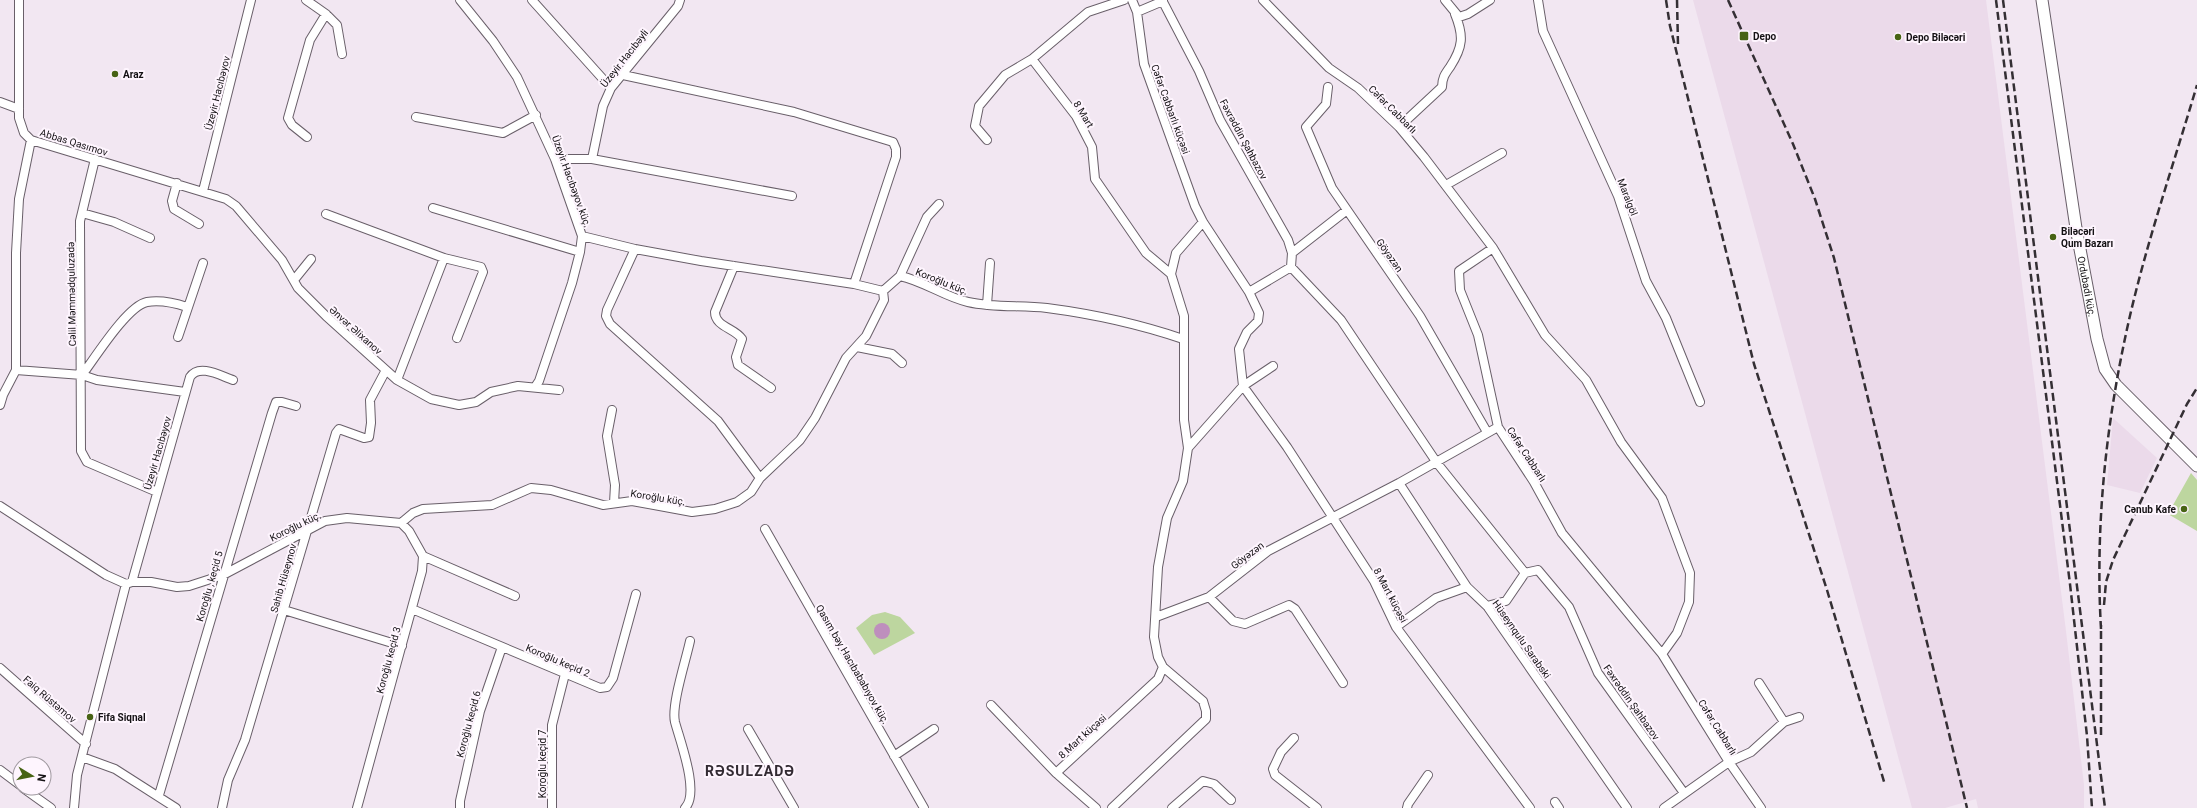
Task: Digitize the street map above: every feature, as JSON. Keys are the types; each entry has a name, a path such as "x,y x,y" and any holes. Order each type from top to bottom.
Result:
{"main road":[{"name":"Ordubadi küç.","path":"2042,0 2078,235 2097,340 2105,369 2116,385 2197,466"}],"street":[{"name":"Abbas Qasımov","path":"19,0 19,109 21,126 31,140 203,191"},
{"name":"Üzeyir Hacıbəyov","path":"203,191 251,0"},
{"path":"306,0 326,14 337,26 342,54"},
{"name":"Üzeyir Hacıbəyov küç.","path":"460,0 517,76 555,159 582,236 580,252 539,381 535,387"},
{"path":"532,0 611,88"},
{"name":"Üzeyir Hacıbəyli","path":"592,159 603,106 611,88 678,6 680,0"},
{"path":"987,140 975,126 979,106 1006,76 1032,59 1088,12 1124,0"},
{"name":"Cəfər Cabbarlı küçəsi","path":"1132,0 1137,12 1144,64 1203,222"},
{"name":"Cəfər Cabbarlı","path":"1263,0 1329,68 1358,88 1399,127 1446,185 1493,248 1545,335 1586,380 1621,442 1662,498 1690,573 1689,602 1677,633 1662,654"},
{"path":"1399,127 1442,87 1442,78 1459,52 1462,30 1455,14 1445,0"},
{"path":"1455,14 1459,17 1468,14 1490,0"},
{"name":"Maralgöl","path":"1538,0 1543,31 1618,196 1646,281 1666,318 1700,402"},
{"path":"1137,12 1163,1"},
{"name":"Fəxrəddin Şahbazov","path":"1163,1 1199,71 1220,120 1288,240 1292,253 1291,267"},
{"path":"307,137 292,125 288,118 310,40 326,14"},
{"name":"8 Mart","path":"1032,59 1076,116 1092,147 1095,179 1146,254 1171,274"},
{"path":"623,75 794,112 893,142 896,149 896,157 854,284"},
{"name":"Göyəzən","path":"1328,87 1326,104 1306,127 1332,188 1420,316 1487,432"},
{"path":"0,102 19,109"},
{"path":"416,116 503,133 536,115"},
{"path":"0,405 3,395 16,370 16,253 19,199 31,140"},
{"path":"1446,185 1502,153"},
{"name":"Cəlil Məmmədquluzadə","path":"95,159 82,213 80,254 82,375 81,451 87,462 156,492"},
{"path":"555,159 592,159 792,196"},
{"path":"177,184 172,201 174,209 183,212 199,224"},
{"name":"Ənvər Əlixanov","path":"203,191 219,196 236,206 282,260 298,288 326,316 397,380 431,400 458,405 476,402 491,392 518,386 559,390"},
{"path":"900,276 928,217 940,204"},
{"path":"433,208 580,252"},
{"path":"1292,253 1347,210"},
{"path":"82,213 114,222 150,238"},
{"path":"326,214 444,258 482,269 457,338"},
{"path":"1112,808 1206,719 1206,711 1203,700 1163,667 1158,657 1154,638 1159,560 1167,518 1183,481 1188,448 1184,420 1184,316 1171,274 1176,253 1203,222 1249,292 1291,267 1295,274 1341,320 1437,462 1525,573 1506,601 1487,606"},
{"path":"582,236 635,249 854,284 883,291"},
{"name":"Cəfər Cabbarlı","path":"1493,248 1459,271 1460,290 1478,335 1498,427 1534,482 1562,533 1662,654 1729,762 1760,808"},
{"path":"635,249 607,310 606,316 610,324 718,421 760,478"},
{"path":"397,380 444,258"},
{"path":"294,280 311,259"},
{"path":"178,337 203,262"},
{"path":"987,305 990,262"},
{"path":"734,266 715,312 715,318 718,322 739,335 742,340 736,356 738,365 771,388"},
{"name":"Koroğlu küç.","path":"0,506 106,575 129,583 151,582 177,587 189,586 222,575 326,521 347,518 401,523 413,512 423,509 492,505 531,488 551,490 603,504 632,501 692,512 715,509 737,502 751,492 760,478 800,440 815,418 846,358 866,336 884,300 883,291 900,276 910,278 967,302 987,305 1047,308 1143,325 1183,339"},
{"name":"8 Mart küçəsi","path":"1249,292 1259,313 1258,321 1247,332 1239,349 1243,386 1333,516 1374,581 1396,627 1530,808"},
{"path":"82,375 128,314 146,302 176,303 187,307"},
{"path":"857,347 892,354 902,363"},
{"path":"1188,448 1243,386 1273,366"},
{"name":"Üzeyir Hacıbəyov","path":"74,808 74,789 82,757 129,583 185,392 193,372 200,369 233,380"},
{"path":"16,370 82,375 97,380 185,392"},
{"name":"Sahib Hüseynov","path":"222,808 228,780 245,740 336,433 339,429 364,438 369,437 371,423 370,400 386,370"},
{"name":"Koroğlu , keçid 5","path":"159,796 222,575 276,402 296,406"},
{"path":"612,410 607,436 615,485 614,503"},
{"name":"Göyəzən","path":"1156,617 1209,597 1268,551 1399,483 1498,427"},
{"name":"Hüseynqulu Sarabski","path":"1399,483 1467,587 1487,606 1628,808"},
{"path":"401,523 409,531 423,556 515,596"},
{"name":"Qasım bəy Hacıbababıyov küç.","path":"765,529 924,808"},
{"name":"Koroğlu keçid 3","path":"357,808 422,571 423,556"},
{"name":"Fəxrəddin Şahbazov","path":"1525,573 1538,570 1569,607 1598,673 1684,794"},
{"path":"1396,627 1436,598 1467,587"},
{"name":"Koroğlu keçid 2","path":"412,609 600,688 607,687 613,678 636,594"},
{"path":"1209,597 1233,620 1245,624 1289,605 1295,609 1344,683"},
{"path":"284,610 402,646"},
{"path":"685,808 687,806 690,790 688,764 674,715 690,641"},
{"name":"Koroğlu keçid 6","path":"460,808 460,801 480,711 502,647"},
{"name":"8 Mart küçəsi","path":"1056,773 1158,679 1163,667"},
{"name":"Faiq Rüstəmov","path":"0,668 86,744"},
{"name":"Koroğlu keçid 7","path":"552,808 552,726 565,674"},
{"path":"1759,683 1784,722"},
{"path":"991,705 1056,773 1096,808"},
{"path":"1664,808 1729,762 1755,750 1784,722 1799,717"},
{"path":"748,729 794,808"},
{"path":"894,756 934,729"},
{"path":"1294,738 1281,752 1273,769 1275,775 1317,808"},
{"path":"82,757 115,769 176,808"},
{"path":"0,770 12,779"},
{"path":"1407,808 1408,804 1428,775"},
{"path":"1172,808 1203,781 1214,784 1231,800"},
{"path":"34,796 51,808"}],"shaded area":[{"path":"1693,0 1986,0 2066,631 2084,785 2084,808 1978,808 1976,799 1945,808 1912,808"},
{"path":"2113,418 2157,458 2140,493 2107,485"},
{"path":"882,623 888,625 890,631 888,637 882,639 876,637 874,631 876,625"}],"green space":[{"path":"2191,473 2197,480 2197,531 2168,514"},
{"path":"885,612 900,617 915,633 874,655 856,628 872,615"}],"railway":[{"path":"1666,0 1670,26 1754,364 1827,590 1885,785"},
{"path":"1677,0 1678,45"},
{"path":"1728,0 1793,144 1815,199 1834,258 1967,808"},
{"path":"1996,0 2070,584 2087,736 2092,808"},
{"path":"2003,0 2105,808"},
{"path":"2101,629 2101,512 2108,435 2114,397 2136,290 2197,85"},
{"path":"2104,605 2106,582 2113,560 2187,404 2197,388"},
{"path":"2101,625 2101,735"}],"place":[{"name":"Depo","path":"1744,36"},
{"name":"Depo Biləcəri","path":"1898,37"},
{"name":"Araz","path":"115,74"},
{"name":"Biləcəri Qum Bazarı","path":"2053,237"},
{"name":"Cənub Kafe","path":"2184,509"},
{"name":"Fifa Siqnal","path":"90,717"}],"district":[{"name":"RƏSULZADƏ","path":"750,771"}]}
